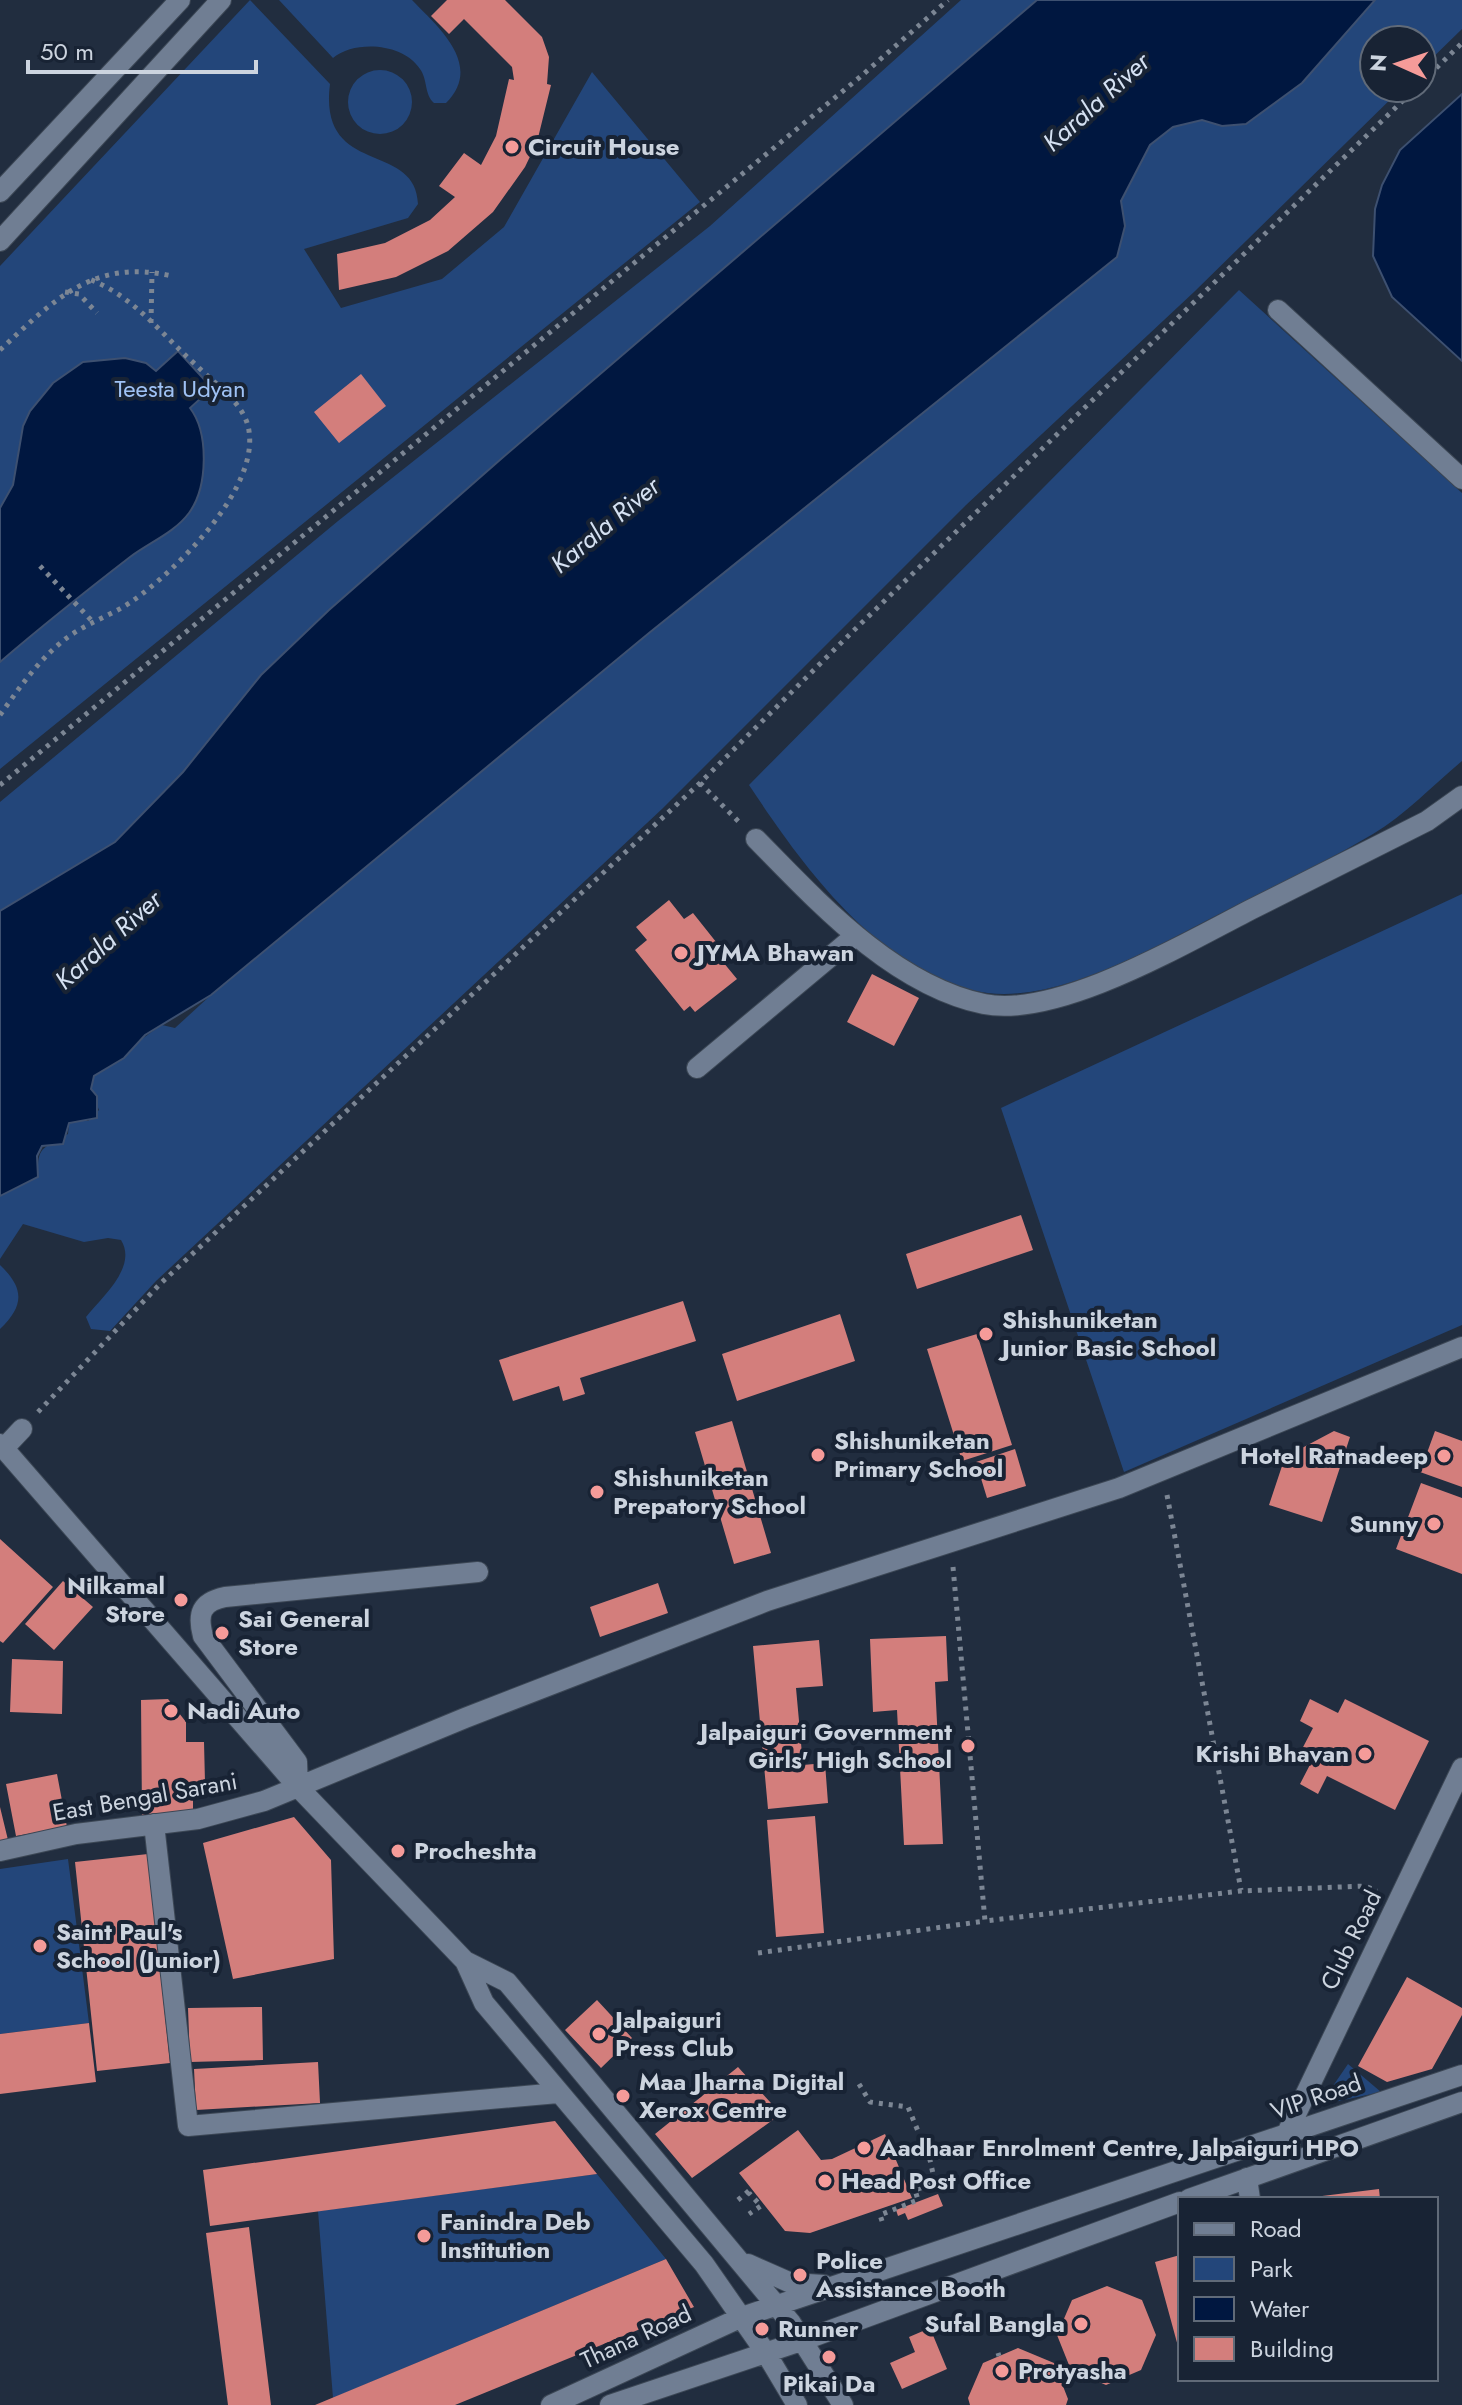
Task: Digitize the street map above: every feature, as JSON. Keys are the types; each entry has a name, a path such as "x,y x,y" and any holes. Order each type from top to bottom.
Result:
{"street":[{"path":"0,192 180,0"},
{"path":"0,241 221,0"},
{"path":"1278,310 1462,479"},
{"path":"756,839 855,936 904,969 970,999 1012,1007 1042,1001 1131,970 1427,821 1462,796"},
{"path":"697,1068 855,936"},
{"name":"East Bengal Sarani","path":"0,1851 76,1834 198,1819 264,1801 767,1601 953,1544 1121,1487 1462,1347"},
{"path":"22,1429 2,1446 298,1787 465,1961 484,2003 717,2281 797,2405"},
{"path":"298,1787 297,1762 203,1636 199,1620 202,1609 210,1600 225,1597 478,1572"},
{"name":"Club Road","path":"1286,2135 1462,1768"},
{"path":"154,1824 188,2126 558,2093"},
{"path":"465,1961 507,1982 741,2260 804,2340 843,2405"},
{"name":"VIP Road","path":"777,2306 1462,2075"},
{"path":"1195,2197 1462,2102"},
{"path":"1286,2135 1294,2160"},
{"path":"1247,2178 1250,2197"},
{"path":"610,2405 726,2366 761,2345 804,2340 1178,2203"},
{"path":"741,2260 791,2283 817,2285 865,2276"},
{"path":"705,2333 720,2321 724,2311 723,2290 717,2281"},
{"name":"Thana Road","path":"551,2405 705,2333 777,2306"},
{"path":"823,2372 819,2356 826,2336 834,2329"},
{"path":"726,2366 761,2370 784,2383"}],"path":[{"path":"0,785 860,77 948,0"},
{"path":"1438,66 1462,43"},
{"path":"22,1429 160,1284 700,783 1399,104"},
{"path":"151,324 152,272"},
{"path":"0,350 64,292 89,279 152,272 172,276"},
{"path":"0,715 38,664 92,621 128,604 156,584 193,547 235,489 248,460 248,427 243,413 151,324 133,301 89,279"},
{"path":"64,292 79,294 97,313"},
{"path":"40,566 92,621"},
{"path":"700,783 756,839"},
{"path":"1166,1490 1241,1891"},
{"path":"953,1544 985,1921"},
{"path":"758,1953 985,1921 1241,1891 1365,1886 1400,1901"},
{"path":"859,2084 870,2102 908,2107 930,2160 935,2183 915,2190 918,2200 880,2215 882,2221"},
{"path":"930,2160 971,2146"},
{"path":"738,2200 751,2189 749,2193 761,2206 749,2214"}],"green space":[{"name":"Teesta Udyan","path":"250,0 330,84 330,114 338,133 352,146 402,171 413,184 418,204 408,218 304,249 341,308 442,279 504,227 592,72 700,202 0,769 0,266"},
{"path":"279,0 412,0 453,47 459,61 457,89 446,103 434,103 420,69 412,60 391,49 353,48 333,58"},
{"path":"961,0 1105,0 241,721 0,955 0,802 338,521 710,226"},
{"path":"1374,0 1462,0 1462,29 1438,52 1438,24 1358,24 1358,104 1386,104 1194,292 966,505 662,809 156,1281 110,1331 91,1329 86,1317 116,1282 121,1271 125,1250 121,1240 108,1238 84,1242 23,1224 0,1259 0,1196 38,1177 43,1149 68,1134 69,1124 79,1119 88,1121 99,1110 91,1089 93,1077 162,1025 175,1028 649,633 1117,257 1125,226 1121,201 1150,145 1173,127 1202,120 1222,126"},
{"path":"374,70 386,70 403,79 410,90 410,114 403,125 386,134 374,134 362,129 353,120 348,108 348,96 353,84 362,75"},
{"path":"1239,290 1462,493 1462,761 1408,809 1339,854 1106,970 1037,991 1003,994 972,990 936,977 903,959 844,908 792,847 749,785"},
{"path":"1462,894 1462,1325 1124,1472 1001,1108"},
{"path":"0,1265 14,1281 18,1297 14,1312 0,1329"},
{"name":"Saint Paul's School (Junior)","path":"68,1859 89,2023 0,2034 0,1869"},
{"path":"1348,2064 1381,2092 1325,2104 1324,2099"},
{"path":"597,2174 666,2259 333,2398 318,2211"}],"water":[{"name":"Karala River","path":"1037,0 1375,0 1302,83 1246,124 1222,126 1202,120 1173,127 1150,145 1121,201 1125,226 1117,257 649,633 211,995 145,1035 124,1058 94,1076 91,1089 97,1096 97,1118 69,1123 63,1144 42,1146 37,1156 38,1177 0,1196 0,911 115,842 183,772 261,675 329,610"},
{"path":"1462,94 1462,361 1392,297 1373,256 1375,209 1382,185 1400,150"},
{"path":"178,351 212,388 190,408 201,431 204,460 200,489 189,513 0,662 0,508 13,485 23,426 30,411 53,383 83,362 125,358 146,363 156,371"}],"building":[{"name":"Circuit House","path":"447,0 505,0 542,37 549,57 547,84 551,85 537,142 525,167 493,212 448,251 396,277 339,290 337,254 385,243 430,220 455,197 439,186 464,153 481,165 496,136 509,79 514,80 512,67 464,19 449,34 431,16"},
{"path":"361,374 386,406 339,443 314,412"},
{"name":"JYMA Bhawan","path":"669,900 684,919 693,913 728,957 723,962 737,979 695,1012 690,1006 684,1011 635,950 647,940 636,927"},
{"path":"872,974 919,998 894,1046 847,1022"},
{"path":"1021,1215 1033,1250 917,1289 906,1254"},
{"path":"683,1301 696,1341 580,1378 585,1394 563,1401 559,1386 513,1401 499,1360"},
{"path":"840,1314 855,1361 737,1401 722,1354"},
{"path":"977,1334 1012,1445 962,1461 927,1349"},
{"path":"732,1421 771,1553 734,1564 695,1432"},
{"path":"1334,1431 1350,1437 1322,1522 1269,1505 1285,1457"},
{"name":"Hotel Ratnadeep","path":"1435,1431 1462,1441 1462,1487 1420,1472"},
{"path":"1015,1449 1026,1486 987,1498 976,1462"},
{"name":"Sunny","path":"1421,1483 1462,1498 1462,1574 1396,1549"},
{"path":"0,1539 53,1587 3,1643 0,1641"},
{"path":"63,1581 93,1607 54,1650 25,1624"},
{"path":"658,1583 668,1613 600,1637 590,1607"},
{"path":"946,1636 948,1681 935,1682 943,1844 904,1845 897,1710 873,1712 870,1639"},
{"path":"819,1640 823,1686 796,1688 803,1765 825,1763 828,1803 768,1809 753,1646"},
{"path":"12,1659 63,1661 62,1714 10,1712"},
{"path":"168,1699 186,1722 186,1742 204,1742 205,1782 193,1782 193,1815 142,1815 141,1700"},
{"name":"Krishi Bhavan","path":"1310,1699 1338,1713 1345,1699 1429,1741 1395,1810 1327,1776 1318,1794 1300,1784 1314,1757 1301,1751 1313,1728 1300,1721"},
{"path":"57,1774 67,1827 16,1836 6,1784"},
{"path":"0,1807 8,1840 0,1842"},
{"path":"815,1816 824,1933 776,1937 767,1820"},
{"path":"294,1817 331,1860 334,1959 233,1979 203,1843"},
{"path":"148,1854 170,2063 97,2071 75,1862"},
{"path":"1407,1977 1462,2008 1462,2015 1432,2069 1387,2082 1358,2066"},
{"name":"Jalpaiguri Press Club","path":"597,2000 632,2038 601,2068 565,2030"},
{"path":"262,2007 263,2060 190,2062 188,2008"},
{"path":"89,2023 96,2082 0,2094 0,2034"},
{"path":"318,2062 320,2103 196,2110 194,2069"},
{"path":"738,2067 781,2114 692,2178 655,2134"},
{"path":"555,2121 597,2174 210,2226 203,2170"},
{"name":"Head Post Office","path":"798,2130 821,2160 832,2159 885,2134 912,2198 810,2233 785,2231 739,2173"},
{"path":"1379,2189 1380,2197 1314,2197"},
{"path":"938,2194 943,2206 908,2220 905,2213 898,2216 896,2210"},
{"path":"249,2227 271,2405 228,2405 206,2233"},
{"path":"1178,2256 1178,2346 1155,2262"},
{"path":"666,2259 694,2307 455,2405 315,2405"},
{"path":"1107,2286 1142,2300 1156,2335 1141,2370 1106,2385 1071,2370 1057,2335 1072,2300"},
{"path":"930,2328 947,2369 902,2389 890,2363 915,2352 909,2337"},
{"path":"1018,2348 1054,2363 1068,2399 1066,2405 970,2405 968,2398 983,2363"}],"place":[{"name":"Circuit House","path":"512,147"},
{"name":"JYMA Bhawan","path":"681,953"},
{"name":"Shishuniketan Junior Basic School","path":"986,1334"},
{"name":"Shishuniketan Primary School","path":"818,1455"},
{"name":"Hotel Ratnadeep","path":"1444,1456"},
{"name":"Shishuniketan Prepatory School","path":"597,1492"},
{"name":"Sunny","path":"1434,1524"},
{"name":"Nilkamal Store","path":"181,1600"},
{"name":"Sai General Store","path":"222,1633"},
{"name":"Nadi Auto","path":"171,1711"},
{"name":"Jalpaiguri Government Girls' High School","path":"968,1746"},
{"name":"Krishi Bhavan","path":"1365,1754"},
{"name":"Procheshta","path":"398,1851"},
{"name":"Saint Paul's School (Junior)","path":"40,1946"},
{"name":"Jalpaiguri Press Club","path":"599,2034"},
{"name":"Maa Jharna Digital Xerox Centre","path":"623,2096"},
{"name":"Aadhaar Enrolment Centre, Jalpaiguri HPO","path":"864,2148"},
{"name":"Head Post Office","path":"825,2181"},
{"name":"Fanindra Deb Institution","path":"424,2236"},
{"name":"Police Assistance Booth","path":"800,2275"},
{"name":"Sufal Bangla","path":"1081,2324"},
{"name":"Runner","path":"762,2329"},
{"name":"Pikai Da","path":"829,2357"},
{"name":"Protyasha","path":"1002,2371"}]}
